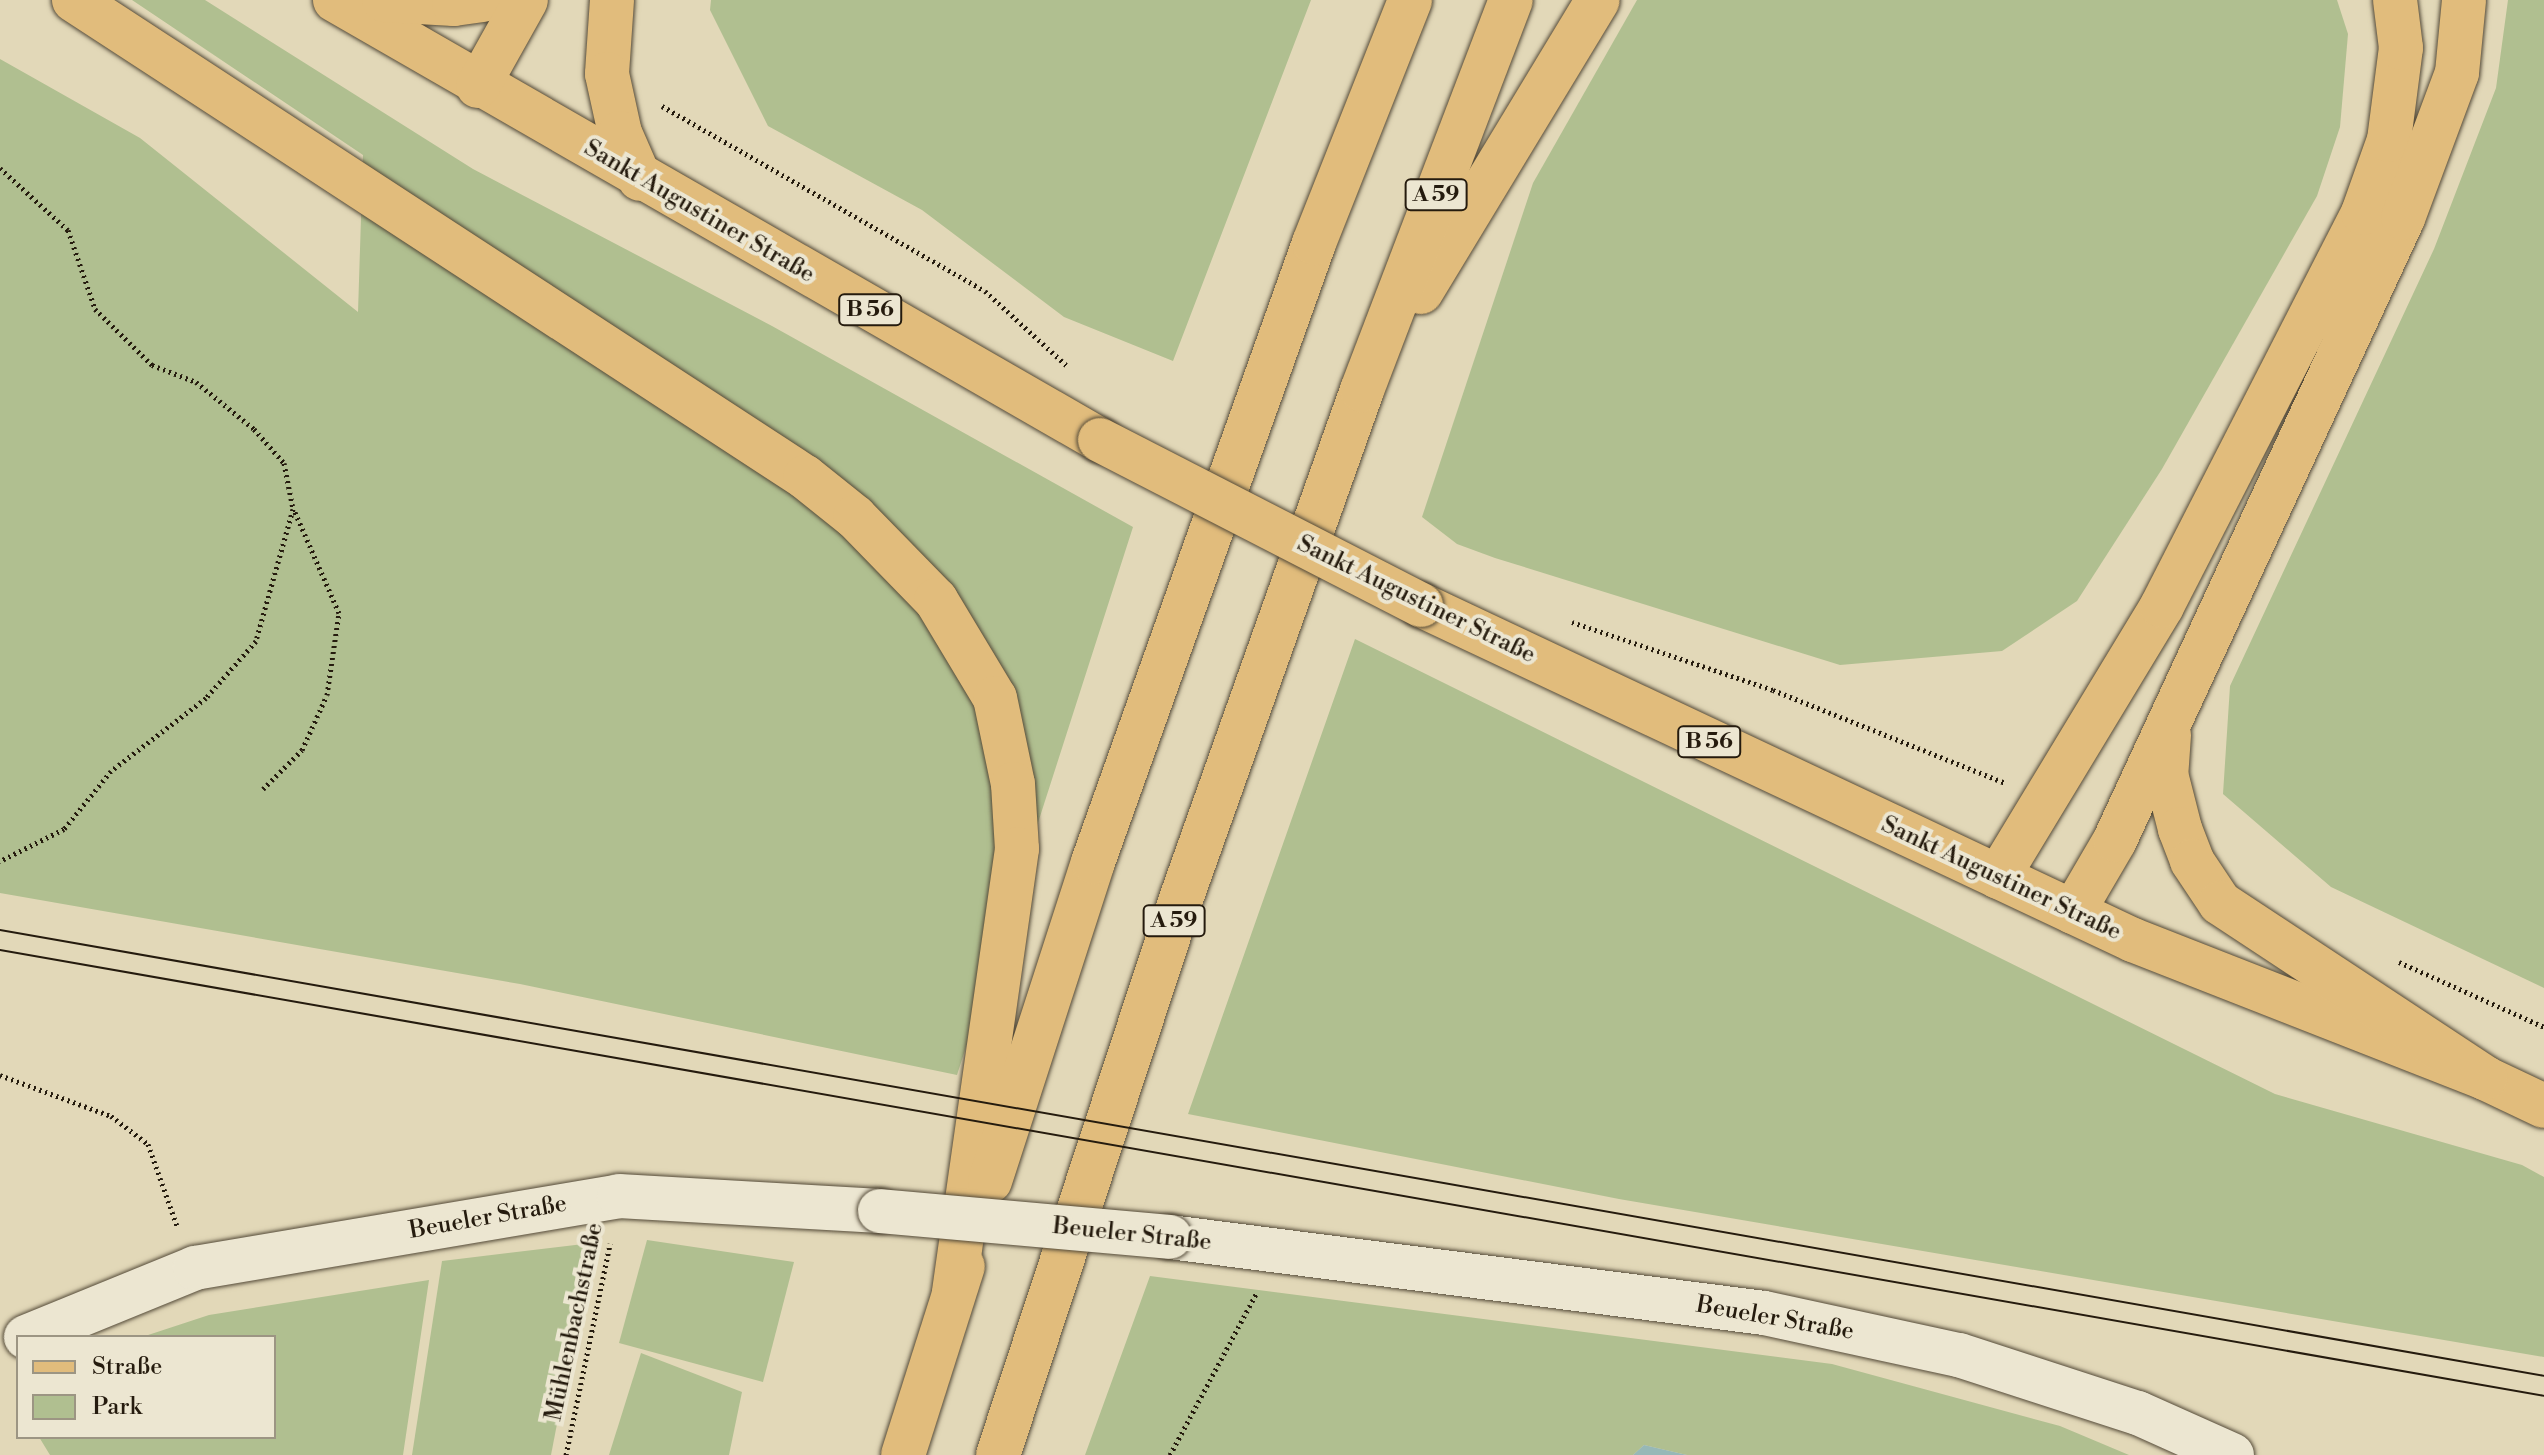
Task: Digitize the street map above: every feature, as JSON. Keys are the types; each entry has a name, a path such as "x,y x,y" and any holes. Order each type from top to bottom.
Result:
{"main road":[{"path":"74,0 805,477 855,517 936,600 995,698 1013,784 1017,849 954,1293"},
{"name":"Sankt Augustiner Straße","path":"335,0 478,86 1100,440 1421,605 2073,912 2485,1078 2544,1106"},
{"path":"384,0 454,4 483,0"},
{"path":"478,86 526,0"},
{"path":"612,0 606,31 607,74 620,133 640,179"},
{"path":"903,1455 1093,862 1314,243 1410,0"},
{"name":"A 59","path":"998,1455 1181,899 1362,390 1511,0"},
{"path":"1362,390 1598,0"},
{"path":"1998,877 2162,606 2363,213 2389,140 2401,48 2395,0"},
{"path":"2073,912 2115,840 2403,218 2457,73 2464,0"},
{"path":"2169,725 2166,774 2180,829 2192,861 2220,903 2485,1078"}],"street":[{"name":"Beueler Straße","path":"31,1335 195,1268 619,1196 880,1211 1170,1237 1794,1320 1959,1355 2138,1413 2232,1455"}],"path":[{"path":"607,74 985,291 1072,370"},
{"path":"0,168 68,230 95,309 152,365 208,391 254,429 284,463 293,509 339,613 327,695 302,750 263,789"},
{"path":"0,861 64,829 111,771 206,698 256,641 293,509"},
{"path":"0,1075 111,1116 148,1144 195,1268"},
{"name":"Mühlenbachstraße","path":"566,1455 619,1196"},
{"path":"1170,1455 1279,1251"}],"green space":[{"path":"132,0 205,0 473,169 772,326 1133,527 957,1075 520,984 0,893 0,59 140,138 358,312 363,155"},
{"path":"711,0 1311,0 1173,361 1064,317 922,210 768,126 710,10"},
{"path":"1637,0 2337,0 2348,34 2340,127 2317,196 2162,469 2077,601 2002,651 1840,665 1495,558 1457,544 1422,517 1533,183"},
{"path":"2508,0 2544,0 2544,988 2331,887 2223,794 2230,686 2434,249 2496,88"},
{"path":"1355,639 2275,1094 2522,1165 2544,1177 2544,1357 1619,1199 1188,1114"},
{"path":"647,1240 794,1262 763,1382 619,1343"},
{"path":"592,1243 551,1455 412,1455 442,1261"},
{"path":"1150,1276 1832,1364 2060,1426 2129,1455 1687,1455 1644,1445 1633,1455 1085,1455"},
{"path":"429,1280 403,1455 50,1455 40,1439 276,1439 276,1335 148,1335 209,1315"},
{"path":"641,1353 742,1392 729,1455 609,1455"}],"water":[{"path":"1644,1445 1687,1455 1633,1455"}],"tram line":[{"path":"0,930 2544,1376"},
{"path":"0,950 2544,1396"}]}
